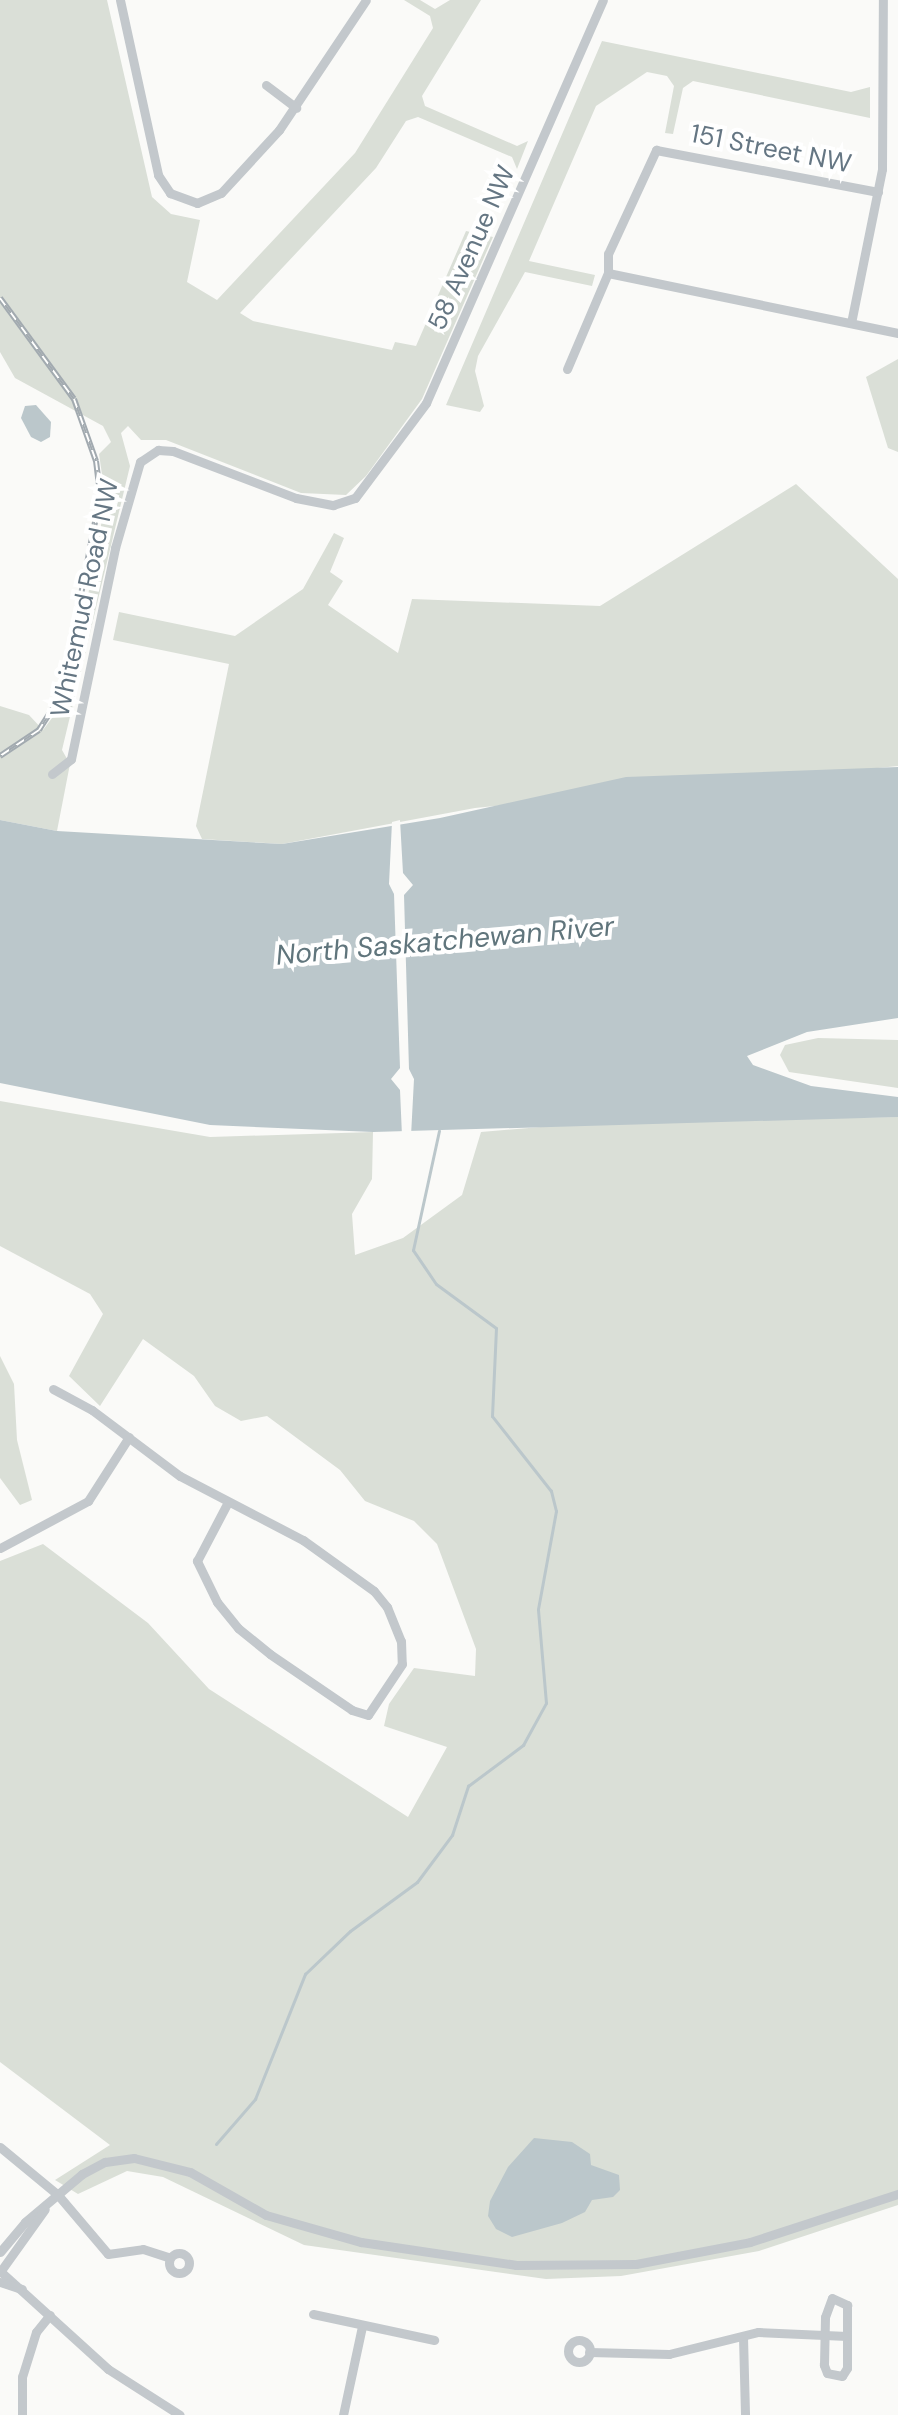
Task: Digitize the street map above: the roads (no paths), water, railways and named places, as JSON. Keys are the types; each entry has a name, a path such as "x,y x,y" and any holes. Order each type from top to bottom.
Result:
{"street":[{"path":"120,0 158,175 176,198 197,203 221,193 296,108 366,0"},
{"name":"58 Avenue NW","path":"355,498 432,392 603,0"},
{"path":"851,323 878,192 883,0"},
{"path":"266,85 296,108"},
{"name":"151 Street NW","path":"608,273 608,254 656,150 878,192"},
{"path":"567,369 608,273 898,333"},
{"name":"Whitemud Road NW","path":"52,774 71,759 133,475 147,455 173,451 321,504 345,505 355,498"},
{"path":"53,1389 129,1437 180,1476 303,1540 374,1591 387,1607 401,1641 402,1664 368,1715 352,1710 270,1654 238,1628 217,1602 197,1561 228,1502"},
{"path":"0,1548 88,1501 129,1437"},
{"path":"0,2147 58,2195 108,2254 143,2249 170,2258"},
{"path":"180,2415 168,2412 108,2369 26,2290 0,2271 58,2195 105,2162 163,2162 266,2215 361,2242 516,2265 636,2264 750,2242 898,2194"},
{"path":"0,2252 25,2222 45,2209"},
{"path":"0,2282 26,2290"},
{"path":"840,2298 847,2305 847,2336 847,2368 842,2376 833,2376 824,2365 824,2336 827,2304 840,2298"},
{"path":"313,2314 434,2340"},
{"path":"22,2415 22,2377 36,2332 50,2315"},
{"path":"343,2415 362,2326"},
{"path":"589,2352 647,2357 758,2332 847,2336"},
{"path":"743,2337 745,2415"}],"water":[{"path":"36,405 51,422 50,437 41,442 31,437 21,418 25,406"},
{"name":"North Saskatchewan River","path":"898,767 898,1018 807,1032 747,1056 753,1065 811,1086 898,1097 898,1117 373,1132 210,1125 0,1083 0,820 57,831 282,844 440,818 626,777"},
{"path":"534,2138 572,2142 590,2154 591,2165 619,2175 620,2190 613,2197 592,2200 585,2212 562,2223 512,2237 496,2229 488,2216 490,2201 508,2167"}],"waterway":[{"path":"216,2144 255,2099 305,1974 350,1931 417,1882 452,1835 468,1786 523,1745 546,1703 538,1609 556,1511 551,1491 492,1416 496,1328 436,1284 413,1250 439,1131"}],"railway":[{"path":"0,298 74,399 96,461 100,496 62,694 39,730 0,756"}]}
